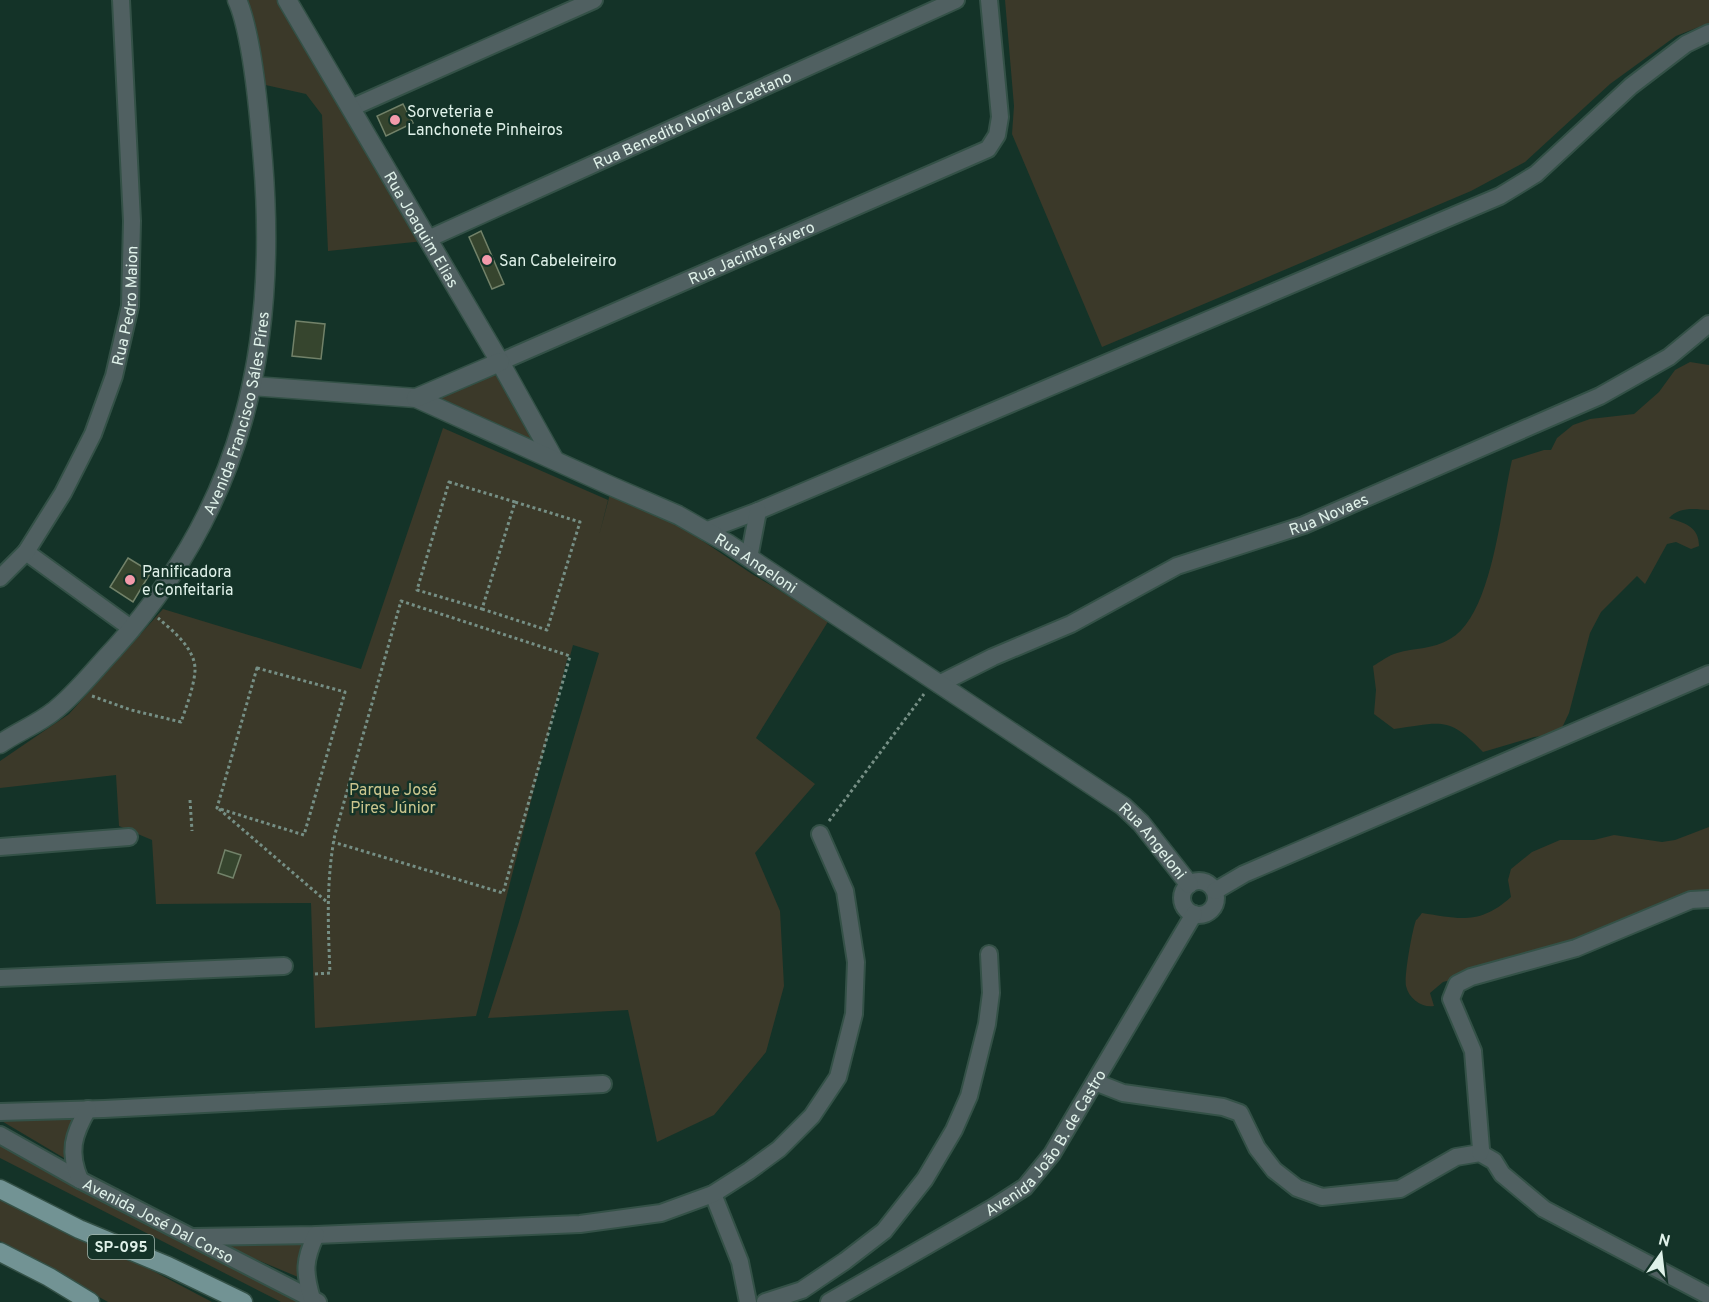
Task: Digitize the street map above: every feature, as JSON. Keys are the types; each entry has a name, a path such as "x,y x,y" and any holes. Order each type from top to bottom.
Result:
{"main road":[{"name":"SP-095","path":"0,1189 78,1229 168,1266 243,1302"},
{"path":"0,1252 49,1277 90,1302"}],"street":[{"name":"Rua Pedro Maion","path":"0,578 26,552 63,493 93,434 114,376 130,306 132,221 121,0"},
{"name":"Avenida Francisco Sáles Píres","path":"0,744 54,711 132,629 199,533 223,481 242,428 252,386 266,301 268,218 257,86 238,0"},
{"name":"Rua Joaquim Elias","path":"287,0 500,362 554,459"},
{"path":"351,108 594,0"},
{"name":"Rua Benedito Norival Caetano","path":"428,239 956,0"},
{"name":"Rua Jacinto Fávero","path":"500,362 988,148 997,135 1000,117 989,0"},
{"path":"705,531 758,511 1500,196 1536,174 1631,86 1686,44 1709,33"},
{"name":"Rua Novaes","path":"936,683 1071,624 1178,566 1304,525 1600,396 1669,357 1709,324"},
{"path":"416,398 500,362"},
{"name":"Rua Angeloni","path":"252,386 416,398 678,514 749,558 1123,806 1140,823 1189,884"},
{"path":"749,558 758,511"},
{"path":"26,552 132,629"},
{"path":"1215,891 1244,874 1709,674"},
{"path":"194,1237 316,1235 580,1224 661,1213 713,1194 779,1149 812,1116 838,1077 854,1014 856,962 844,891 820,834"},
{"path":"0,847 129,837"},
{"path":"1201,881 1215,891 1214,906 1209,912 1202,915 1194,914 1184,907 1182,895 1189,884 1201,881"},
{"path":"1480,1153 1473,1051 1451,999 1457,984 1471,977 1576,948 1691,900 1709,899"},
{"name":"Avenida João B. de Castro","path":"830,1302 994,1208 1025,1187 1052,1154 1194,914"},
{"path":"765,1302 802,1290 884,1231 925,1179 954,1130 969,1096 987,1024 991,993 988,954"},
{"path":"0,978 284,966"},
{"path":"1095,1082 1123,1093 1223,1107 1240,1113 1257,1148 1274,1170 1297,1188 1322,1197 1400,1189 1456,1157 1480,1153 1494,1161 1502,1174 1544,1209 1709,1296"},
{"path":"0,1112 603,1084"},
{"path":"80,1180 73,1164 72,1152 78,1125 88,1109"},
{"name":"Avenida José Dal Corso","path":"0,1135 80,1180 315,1300"},
{"path":"713,1194 740,1262 748,1302"},
{"path":"315,1300 306,1280 306,1264 308,1251 316,1235"}],"path":[{"path":"449,482 580,522 547,630 482,609 417,590 449,482"},
{"path":"482,609 514,502"},
{"path":"315,974 330,972 327,902 333,842 401,601 570,656 504,892 333,842"},
{"path":"76,690 131,710 181,722 195,670 190,655 178,635 147,609"},
{"path":"257,668 345,692 304,835 217,808 257,668"},
{"path":"820,834 936,683"},
{"path":"190,800 192,831"},
{"path":"217,808 327,902"}],"green space":[{"path":"247,0 282,0 424,241 328,251 322,115 306,94 261,84"},
{"path":"1005,0 1709,0 1709,23 1676,36 1610,84 1525,162 1471,191 1102,347 1012,134 1014,106"},
{"path":"1690,362 1709,365 1709,510 1683,510 1669,518 1690,526 1696,534 1699,546 1691,549 1676,542 1667,544 1645,584 1637,576 1601,612 1590,633 1569,713 1559,734 1534,737 1483,752 1471,740 1452,727 1434,724 1394,729 1374,714 1376,690 1373,666 1394,654 1431,647 1450,639 1465,626 1476,607 1486,584 1493,557 1512,460 1551,450 1557,438 1573,425 1590,419 1634,414 1659,392 1675,370"},
{"path":"498,368 544,450 426,398"},
{"name":"Parque José Pires Júnior","path":"443,428 608,500 599,536 610,494 673,521 752,574 829,620 756,738 815,784 755,853 780,911 784,986 766,1052 714,1115 657,1142 628,1010 488,1018 599,653 573,645 570,656 568,656 476,1016 315,1028 311,903 156,904 152,840 119,826 116,775 0,788 0,761 69,714 163,609 361,669"},
{"path":"1709,827 1709,891 1677,899 1581,938 1486,971 1443,982 1430,993 1434,1006 1421,1004 1413,999 1408,991 1406,973 1411,943 1416,920 1422,913 1469,918 1500,906 1511,897 1508,880 1511,869 1532,852 1560,840 1594,840 1614,835 1662,842 1675,840"},
{"path":"81,1114 64,1158 0,1120"},
{"path":"0,1140 310,1302 281,1302 0,1158"},
{"path":"0,1198 77,1238 138,1263 212,1302 108,1302 0,1241"},
{"path":"210,1240 308,1240 302,1272 298,1277"}],"building":[{"name":"Sorveteria e Lanchonete Pinheiros","path":"403,104 413,123 386,136 377,116"},
{"name":"San Cabeleireiro","path":"481,231 504,284 492,289 469,237"},
{"path":"296,321 325,324 321,359 292,356"},
{"name":"Panificadora e Confeitaria","path":"128,558 151,572 133,602 110,587"},
{"path":"225,850 241,855 233,878 218,873"}],"place":[{"name":"Sorveteria e Lanchonete Pinheiros","path":"395,120"},
{"name":"San Cabeleireiro","path":"487,260"},
{"name":"Panificadora e Confeitaria","path":"130,580"}]}
